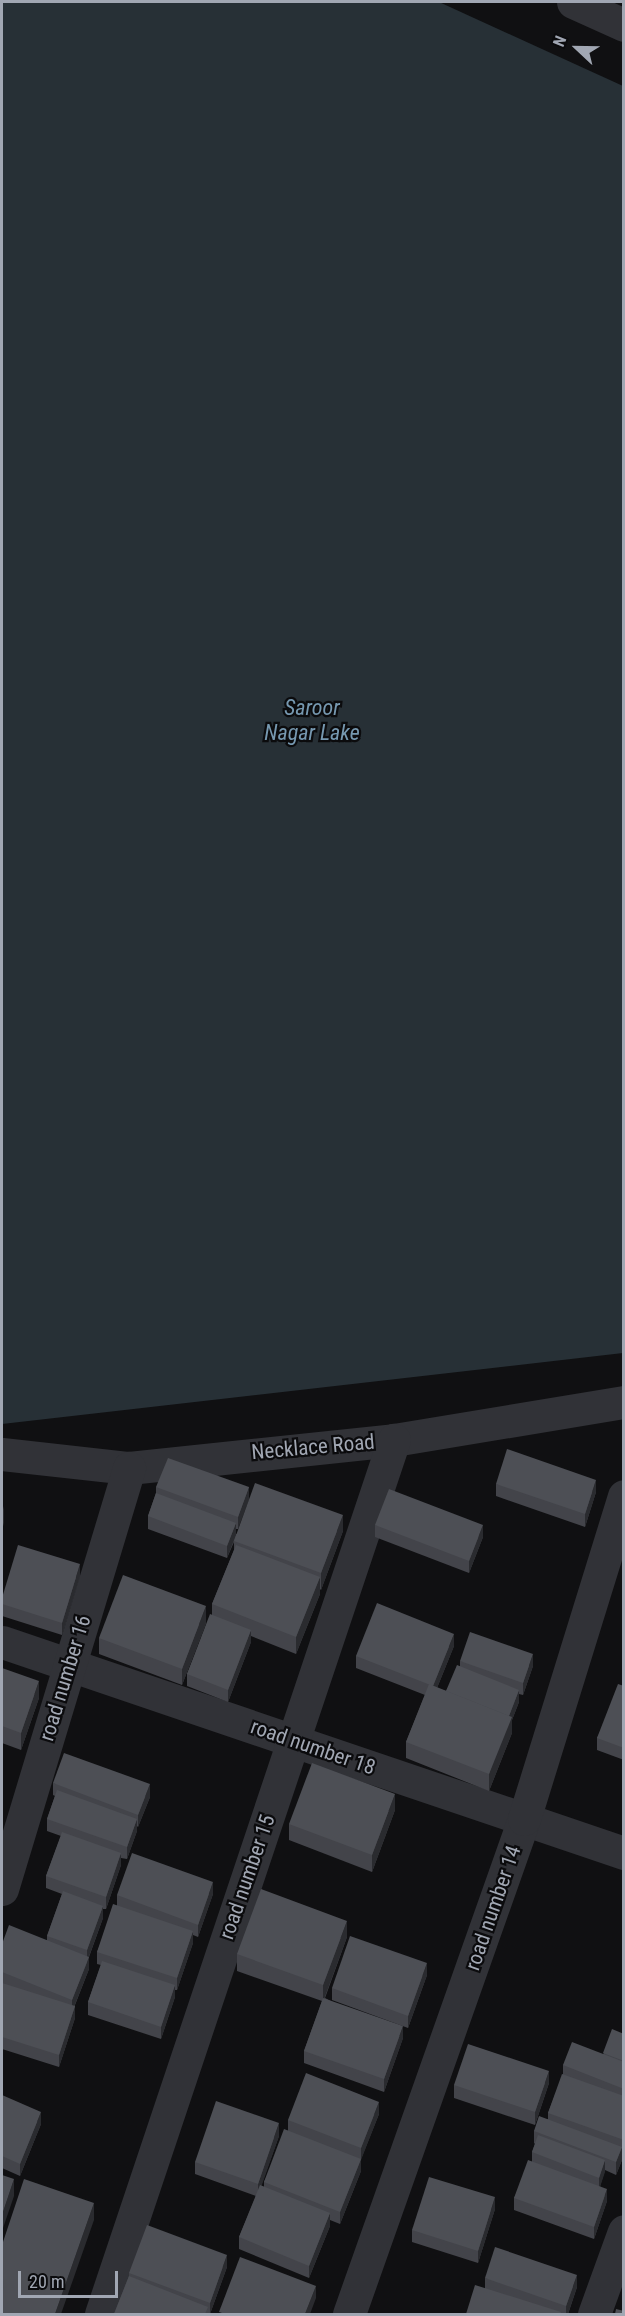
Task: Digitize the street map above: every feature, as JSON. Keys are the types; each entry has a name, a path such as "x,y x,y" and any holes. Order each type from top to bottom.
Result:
{"street":[{"path":"573,2 624,25"},
{"name":"Necklace Road","path":"2,1454 129,1468 287,1448 394,1440 624,1402"},
{"name":"road number 15","path":"101,2314 394,1440"},
{"name":"road number 16","path":"2,1889 129,1468"},
{"name":"road number 14","path":"349,2314 524,1820 624,1497"},
{"name":"road number 18","path":"2,1642 624,1853"},
{"path":"594,2314 624,2231"}],"water":[{"name":"Saroor Nagar Lake","path":"2,2 439,2 623,86 623,1353 2,1424"}],"building":[{"path":"507,1449 596,1480 585,1514 496,1484"},
{"path":"168,1458 249,1487 238,1517 156,1487"},
{"path":"255,1483 343,1515 321,1573 234,1541"},
{"path":"389,1489 483,1525 469,1561 375,1525"},
{"path":"156,1493 236,1523 227,1546 148,1516"},
{"path":"18,1545 80,1564 62,1623 2,1604"},
{"path":"236,1545 320,1577 296,1637 212,1604"},
{"path":"123,1575 206,1606 182,1669 99,1638"},
{"path":"377,1603 454,1634 433,1686 356,1656"},
{"path":"210,1614 251,1630 228,1690 187,1674"},
{"path":"470,1632 533,1654 523,1683 460,1661"},
{"path":"457,1665 519,1690 509,1716 446,1691"},
{"path":"2,1668 39,1681 21,1733 2,1726"},
{"path":"429,1684 512,1717 489,1774 406,1742"},
{"path":"618,1684 624,1686 624,1748 597,1738"},
{"path":"64,1753 150,1784 138,1815 53,1783"},
{"path":"312,1763 395,1794 372,1855 289,1824"},
{"path":"57,1790 137,1819 127,1847 47,1819"},
{"path":"62,1832 121,1853 106,1897 46,1876"},
{"path":"132,1853 213,1882 198,1925 117,1895"},
{"path":"261,1889 347,1921 323,1985 237,1954"},
{"path":"63,1891 103,1906 87,1950 47,1936"},
{"path":"113,1904 193,1931 177,1978 97,1952"},
{"path":"9,1925 89,1957 72,2000 2,1972 2,1944"},
{"path":"350,1936 427,1963 408,2016 332,1988"},
{"path":"102,1961 175,1985 161,2027 88,2002"},
{"path":"2,1983 75,2006 59,2055 2,2037"},
{"path":"323,1998 403,2026 384,2079 304,2051"},
{"path":"612,2029 624,2034 624,2061 603,2053"},
{"path":"572,2042 624,2062 624,2089 563,2065"},
{"path":"468,2044 549,2071 535,2112 454,2085"},
{"path":"306,2073 379,2102 361,2148 288,2120"},
{"path":"562,2074 624,2096 624,2140 548,2113"},
{"path":"2,2095 41,2112 20,2164 2,2156"},
{"path":"216,2101 279,2123 258,2184 195,2162"},
{"path":"539,2116 622,2147 616,2162 534,2131"},
{"path":"284,2129 361,2159 340,2212 264,2182"},
{"path":"538,2135 605,2160 599,2178 532,2152"},
{"path":"528,2160 607,2189 594,2227 514,2198"},
{"path":"2,2175 14,2179 2,2215"},
{"path":"429,2177 495,2197 478,2251 412,2230"},
{"path":"24,2179 94,2203 55,2314 2,2314 2,2245"},
{"path":"260,2185 330,2213 309,2266 239,2237"},
{"path":"147,2225 227,2255 210,2303 129,2273"},
{"path":"495,2247 577,2275 566,2306 485,2278"},
{"path":"240,2257 316,2286 305,2314 225,2314 219,2312"},
{"path":"129,2276 208,2307 205,2314 114,2314"},
{"path":"475,2285 561,2312 560,2314 466,2314"},
{"path":"616,2309 624,2311 624,2314 615,2314"}]}
